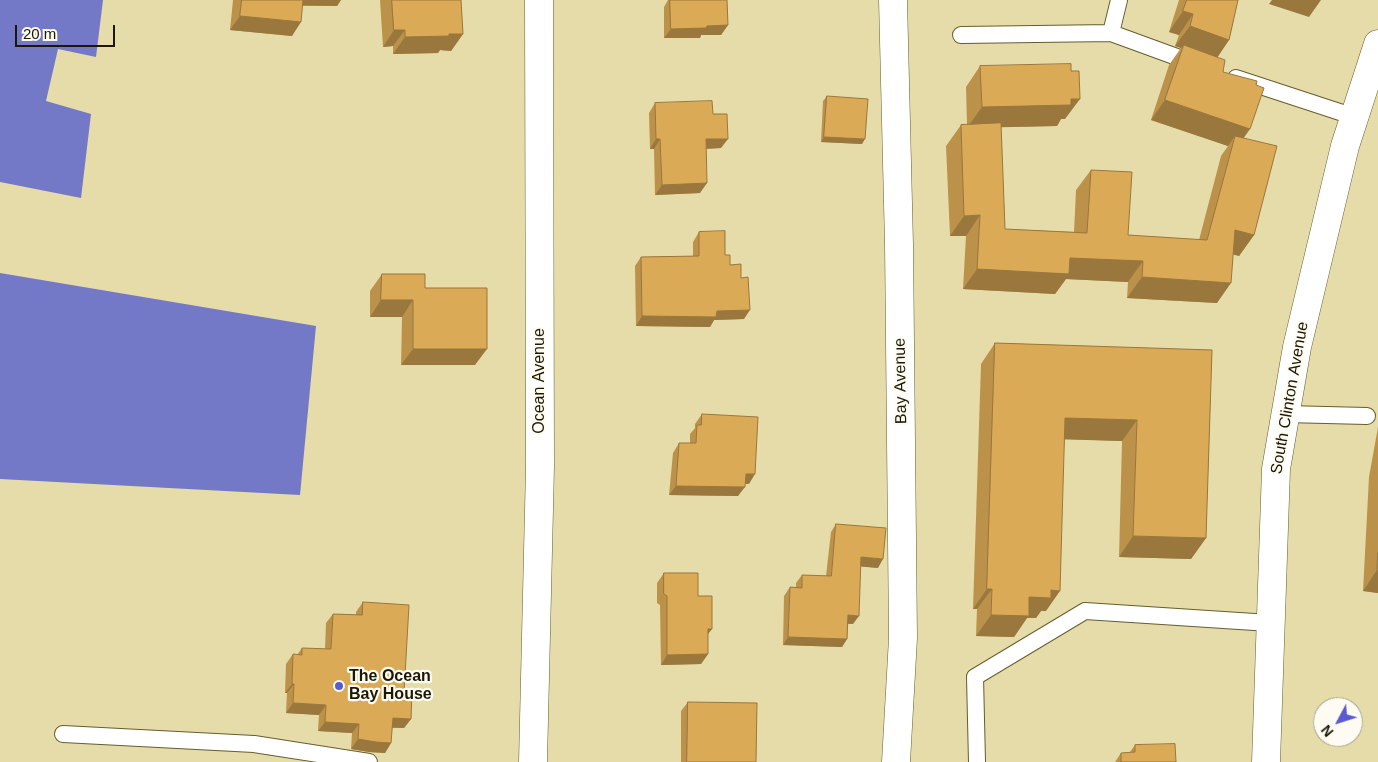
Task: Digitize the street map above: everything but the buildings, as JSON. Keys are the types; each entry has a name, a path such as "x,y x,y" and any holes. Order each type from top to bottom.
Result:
{"street":[{"name":"Ocean Avenue","path":"533,762 540,466 539,0"},
{"name":"Bay Avenue","path":"893,0 899,244 903,628 896,762"},
{"name":"South Clinton Avenue","path":"1266,762 1276,469 1297,347 1345,146 1378,44"}],"lane":[{"path":"1111,34 1119,0"},
{"path":"961,35 1111,34 1218,72 1355,117"},
{"path":"1285,414 1367,416"},
{"path":"977,762 974,677 1084,611 1270,623"},
{"path":"63,734 254,744 369,762"}],"water":[{"path":"0,0 103,0 96,57 58,49 46,101 91,114 81,198 0,182"},
{"path":"0,273 316,326 300,495 0,479"}],"place":[{"name":"The Ocean Bay House","path":"339,686"}]}
